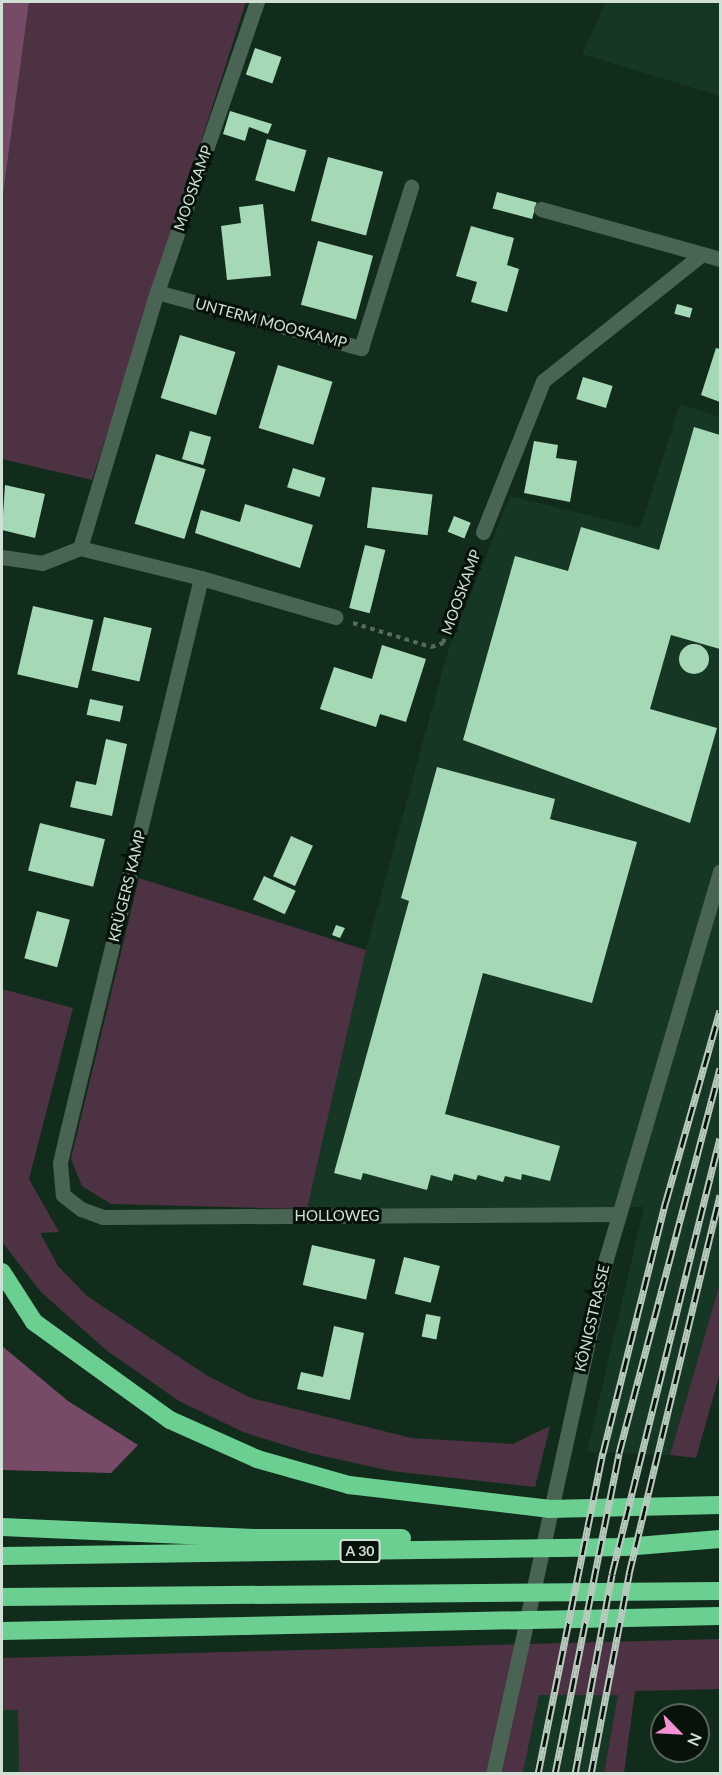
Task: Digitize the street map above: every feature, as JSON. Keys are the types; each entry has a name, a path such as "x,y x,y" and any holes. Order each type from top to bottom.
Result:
{"highway":[{"path":"2,1272 34,1322 170,1420 257,1460 349,1485 549,1509 720,1505"},
{"path":"2,1527 254,1538 720,1539"},
{"name":"A 30","path":"2,1556 625,1547 720,1539"},
{"path":"2,1597 720,1591"},
{"path":"2,1630 720,1616"}],"street":[{"name":"MOOSKAMP","path":"80,548 157,292 257,2"},
{"name":"UNTERM MOOSKAMP","path":"157,292 361,348 411,187"},
{"path":"541,209 720,259"},
{"name":"MOOSKAMP","path":"483,532 543,381 702,254"},
{"path":"2,557 42,563 80,548 201,578 335,617"},
{"name":"KRÜGERS KAMP","path":"63,1194 60,1163 201,578"},
{"name":"KÖNIGSTRASSE","path":"493,1773 562,1451 618,1215 720,871"},
{"name":"HOLLOWEG","path":"63,1194 81,1209 103,1217 618,1215"}],"path":[{"name":"MOOSKAMP","path":"335,617 431,647 443,643 483,532"}],"shaded area":[{"path":"2,2 29,2 2,202"},
{"path":"29,2 246,2 92,480 2,459 2,202"},
{"path":"606,2 720,2 720,96 582,54"},
{"path":"680,404 720,417 720,1283 670,1455 587,1452 644,1207 307,1209 366,950 448,651 510,496 640,528"},
{"path":"139,878 366,950 307,1209 111,1204 82,1186 71,1159"},
{"path":"2,989 73,1008 29,1179 59,1232 40,1233 58,1266 87,1296 206,1375 251,1398 411,1438 513,1444 550,1426 535,1487 391,1471 310,1453 243,1432 179,1401 106,1350 41,1292 2,1242"},
{"path":"720,1283 720,1373 696,1458 670,1455"},
{"path":"2,1346 68,1401 138,1445 111,1473 2,1470"},
{"path":"720,1639 720,1689 635,1691 624,1773 604,1773 618,1695 539,1695 523,1773 19,1774 18,1710 2,1710 2,1658"},
{"path":"539,1695 618,1695 604,1773 523,1774"},
{"path":"2,1709 18,1709 19,1773 3,1773"}],"building":[{"path":"255,48 281,57 272,84 246,74"},
{"path":"230,111 272,124 268,134 249,127 245,141 223,134"},
{"path":"267,139 306,150 295,192 255,180"},
{"path":"328,157 383,172 366,236 311,221"},
{"path":"497,192 537,203 532,219 493,208"},
{"path":"263,204 271,276 227,280 221,226 241,223 239,207"},
{"path":"471,226 514,238 507,265 519,269 507,312 471,302 477,282 456,276"},
{"path":"318,241 373,256 356,320 301,305"},
{"path":"677,304 692,308 690,318 674,314"},
{"path":"180,335 235,352 216,415 161,398"},
{"path":"716,348 720,349 720,402 701,395"},
{"path":"278,365 333,382 313,445 259,428"},
{"path":"583,377 613,386 606,408 576,399"},
{"path":"694,427 720,435 720,649 671,635 650,709 717,728 690,823 463,740 515,556 568,571 581,527 659,550"},
{"path":"190,431 211,437 203,465 182,459"},
{"path":"534,441 558,445 556,458 577,461 570,502 524,493"},
{"path":"156,454 206,469 184,539 135,524"},
{"path":"293,468 326,478 320,497 287,487"},
{"path":"5,485 45,494 35,538 2,530"},
{"path":"372,487 433,494 428,535 367,528"},
{"path":"245,504 313,525 300,568 195,533 201,510 240,522"},
{"path":"454,516 471,523 464,539 448,532"},
{"path":"365,545 385,550 370,613 349,608"},
{"path":"33,606 93,620 78,688 17,674"},
{"path":"104,617 152,628 139,682 92,671"},
{"path":"694,644 704,649 709,659 704,669 694,674 684,669 679,659 684,649"},
{"path":"382,645 426,659 406,722 380,714 376,727 320,709 334,667 372,679"},
{"path":"90,699 123,706 120,722 87,715"},
{"path":"106,739 127,744 112,816 70,807 76,781 96,785"},
{"path":"437,767 555,799 550,819 637,842 592,1003 483,973 445,1114 560,1146 550,1181 522,1174 521,1180 505,1176 503,1182 478,1175 476,1180 454,1174 452,1181 431,1175 427,1190 363,1173 361,1180 334,1173 409,901 401,898"},
{"path":"40,823 105,839 93,887 28,871"},
{"path":"291,836 313,846 295,886 273,876"},
{"path":"264,876 296,891 285,914 253,900"},
{"path":"37,911 70,920 57,967 24,958"},
{"path":"336,925 345,928 340,938 332,935"},
{"path":"312,1245 375,1260 366,1300 303,1285"},
{"path":"404,1257 440,1266 431,1303 395,1294"},
{"path":"426,1314 441,1317 436,1339 422,1337"},
{"path":"334,1326 364,1333 350,1400 297,1389 301,1372 323,1377"}],"railway":[{"path":"538,1774 603,1453 666,1201 720,1010"},
{"path":"555,1774 619,1453 720,1068"},
{"path":"575,1774 612,1574 720,1138"},
{"path":"591,1774 629,1574 720,1195"}]}
